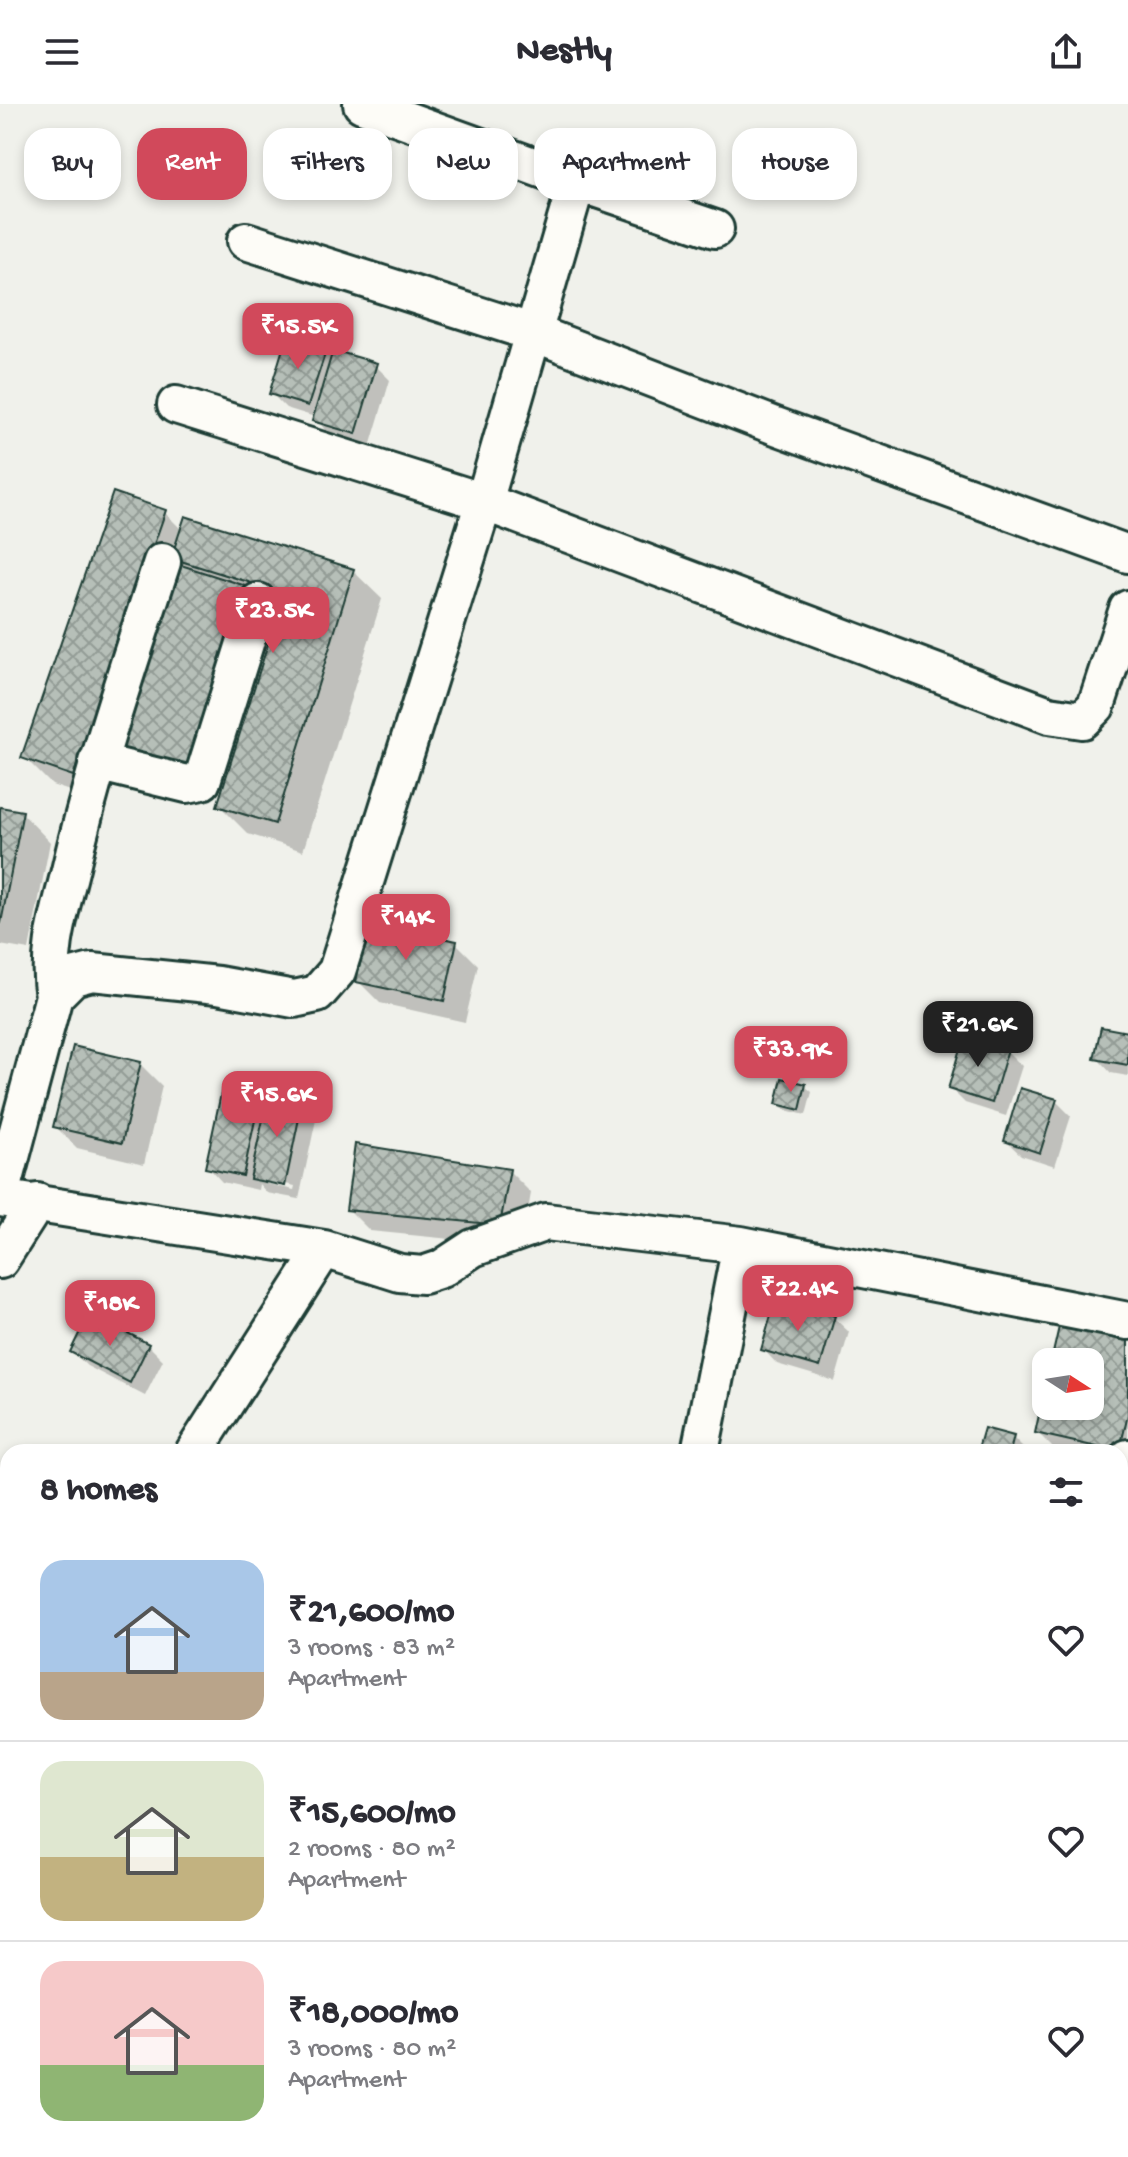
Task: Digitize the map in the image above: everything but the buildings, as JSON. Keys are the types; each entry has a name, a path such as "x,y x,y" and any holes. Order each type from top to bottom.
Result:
{"street":[{"path":"362,104 534,166"},
{"path":"54,996 73,977 92,972 218,985 294,999 317,994 337,971 484,502 572,200"},
{"path":"630,200 715,229"},
{"path":"246,241 534,333 773,425 1128,554"},
{"path":"176,405 484,502 1049,715 1082,720 1096,706 1128,609"},
{"path":"162,562 97,762 54,938 51,978 54,996 0,1198 324,1249 400,1273 423,1275 441,1269 473,1248 546,1222 741,1245 1128,1321"},
{"path":"97,762 187,784 202,781 258,602"},
{"path":"0,1260 37,1202"},
{"path":"702,1444 741,1245"},
{"path":"199,1444 324,1249"}]}
